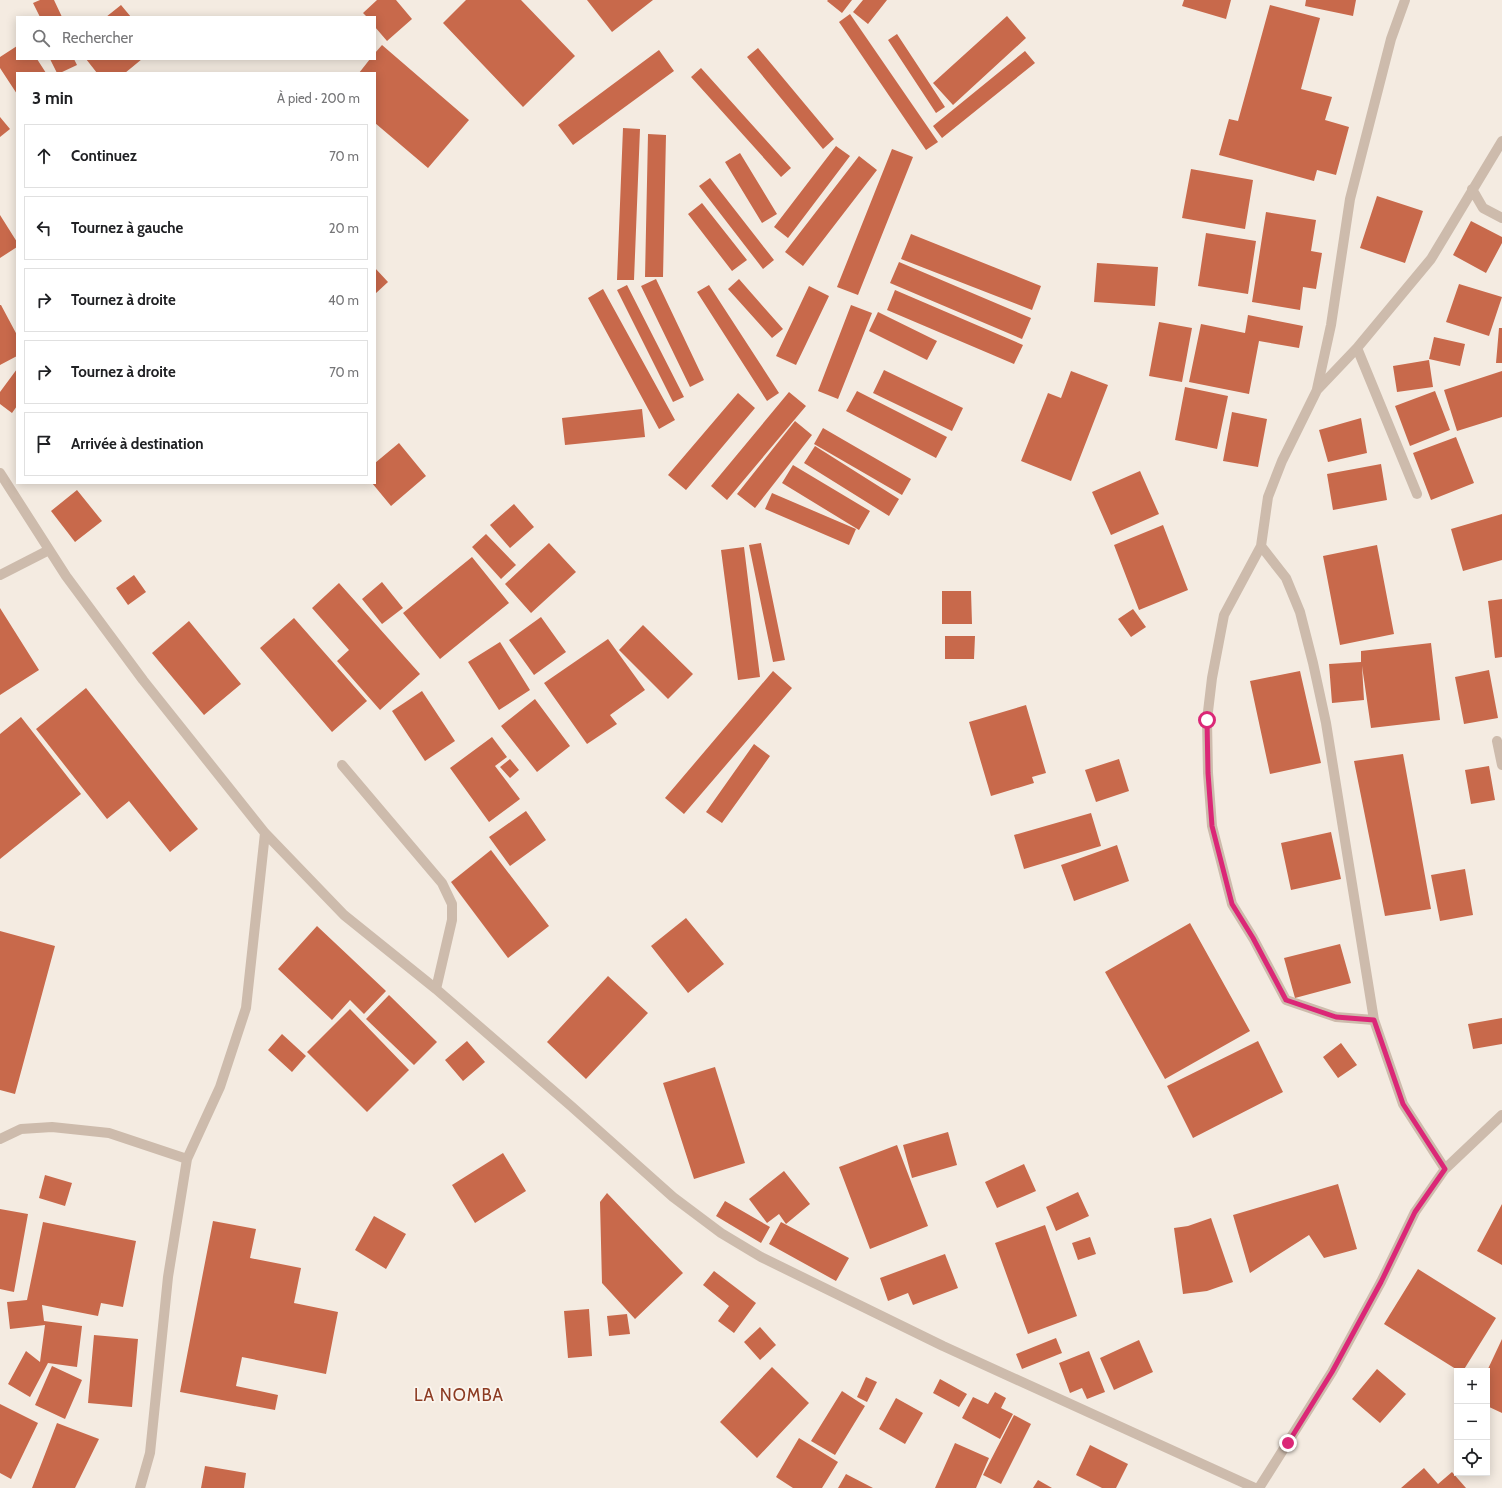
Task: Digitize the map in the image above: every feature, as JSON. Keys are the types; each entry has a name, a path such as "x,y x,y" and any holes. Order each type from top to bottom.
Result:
{"street":[{"path":"1374,1020 1336,1017 1286,1000 1253,938 1232,904 1212,826 1208,773 1207,720 1212,678 1224,615 1261,546 1268,497 1282,461 1317,390 1332,325 1350,199 1391,39 1406,0"},
{"path":"1317,390 1357,348 1431,259 1502,141"},
{"path":"1472,189 1483,208 1502,218"},
{"path":"1357,348 1417,494"},
{"path":"0,473 66,576 143,680 265,834 344,915 436,989 571,1106 672,1197 721,1233 754,1253 943,1346 1255,1488"},
{"path":"1261,546 1286,578 1300,612 1313,663 1326,723 1374,1020 1403,1104 1445,1169"},
{"path":"0,575 49,550"},
{"path":"1497,740 1502,765"},
{"path":"342,766 442,883 452,904 452,920 436,989"},
{"path":"140,1488 150,1453 168,1277 188,1159 220,1087 246,1008 265,834"},
{"path":"1259,1488 1332,1372 1381,1282 1415,1212 1445,1169 1502,1115"},
{"path":"0,1139 21,1129 52,1126 109,1133 188,1159"}],"building":[{"path":"40,0 54,0 62,16 40,16 33,3"},
{"path":"377,0 396,0 412,19 387,41 376,28 376,16 366,16 363,13"},
{"path":"466,0 521,0 575,56 523,107 443,23"},
{"path":"587,0 653,0 612,32"},
{"path":"852,0 842,13 827,1"},
{"path":"863,0 887,0 868,24 853,12"},
{"path":"1184,0 1231,0 1226,19 1182,6"},
{"path":"1306,0 1356,0 1353,16 1305,6"},
{"path":"121,5 130,16 107,16"},
{"path":"1270,5 1320,18 1301,89 1332,97 1325,120 1349,127 1336,175 1317,170 1314,181 1219,155 1229,119 1238,121"},
{"path":"850,14 938,142 926,150 839,22"},
{"path":"1007,16 1026,38 953,105 933,83"},
{"path":"897,34 945,107 936,113 888,40"},
{"path":"382,45 469,120 428,168 376,124 376,72 360,72 369,60 376,60 376,52"},
{"path":"16,47 16,60 38,60 45,72 16,72 16,92 0,68 0,57"},
{"path":"758,48 834,139 823,149 747,57"},
{"path":"659,50 674,71 573,145 558,125"},
{"path":"1025,51 1035,63 942,138 933,126"},
{"path":"50,60 74,60 77,65 62,72 56,72"},
{"path":"87,60 141,60 126,72 96,72"},
{"path":"701,68 791,168 781,177 691,77"},
{"path":"0,117 10,129 0,137"},
{"path":"623,128 640,129 634,280 617,280"},
{"path":"648,134 666,135 663,277 645,277"},
{"path":"836,146 850,156 788,238 774,227"},
{"path":"892,149 913,157 858,295 837,287"},
{"path":"740,153 777,214 762,223 725,162"},
{"path":"859,156 877,170 803,266 785,252"},
{"path":"1191,169 1253,180 1245,229 1182,218"},
{"path":"710,178 774,260 763,269 699,186"},
{"path":"1377,196 1423,211 1405,263 1360,248"},
{"path":"702,203 747,260 732,271 688,214"},
{"path":"1266,212 1316,220 1311,251 1322,253 1316,289 1303,287 1300,310 1252,302"},
{"path":"0,215 16,240 16,248 0,258"},
{"path":"1471,221 1502,237 1502,243 1486,273 1453,255"},
{"path":"1206,233 1256,241 1248,294 1198,286"},
{"path":"911,234 1041,286 1032,310 901,259"},
{"path":"899,262 1031,318 1022,339 890,283"},
{"path":"1097,263 1158,267 1155,306 1094,302"},
{"path":"376,269 388,282 376,293"},
{"path":"656,279 704,380 690,387 641,286"},
{"path":"739,279 783,329 772,338 728,289"},
{"path":"1459,284 1502,297 1489,336 1446,322"},
{"path":"627,285 684,397 673,402 617,290"},
{"path":"709,285 779,393 767,401 697,292"},
{"path":"809,286 829,296 796,365 776,356"},
{"path":"603,289 675,420 659,429 588,298"},
{"path":"895,290 1023,345 1014,364 887,310"},
{"path":"1,305 16,333 16,357 0,365"},
{"path":"851,305 872,313 838,399 818,391"},
{"path":"878,312 937,341 927,360 869,331"},
{"path":"1248,315 1303,326 1299,348 1259,341 1249,394 1189,382 1201,324 1245,333"},
{"path":"1159,322 1192,328 1182,382 1149,376"},
{"path":"1499,328 1502,328 1502,363 1496,363"},
{"path":"1434,337 1465,344 1460,366 1429,359"},
{"path":"1429,360 1433,387 1397,392 1393,366"},
{"path":"16,370 16,407 12,413 0,404 0,392"},
{"path":"884,370 963,408 952,431 873,393"},
{"path":"1071,371 1108,385 1071,481 1021,461 1048,393 1061,398"},
{"path":"1502,371 1502,417 1457,431 1444,390"},
{"path":"1185,387 1228,396 1217,449 1175,440"},
{"path":"857,391 947,437 936,458 846,411"},
{"path":"1435,391 1450,430 1410,446 1395,406"},
{"path":"789,392 806,406 727,500 711,486"},
{"path":"738,393 755,408 686,490 668,475"},
{"path":"642,409 645,437 565,445 562,418"},
{"path":"1232,412 1267,419 1258,467 1223,461"},
{"path":"1361,418 1367,453 1328,462 1319,430"},
{"path":"795,421 812,435 755,508 737,494"},
{"path":"823,428 911,479 902,495 814,444"},
{"path":"1456,437 1474,483 1431,500 1413,453"},
{"path":"399,443 426,476 391,506 373,484 376,484 376,462"},
{"path":"815,446 899,499 889,516 804,463"},
{"path":"1381,464 1387,500 1333,510 1327,474"},
{"path":"793,465 870,511 859,530 782,483"},
{"path":"1140,471 1159,514 1111,535 1092,492"},
{"path":"77,490 102,521 75,542 51,511"},
{"path":"772,493 856,529 849,545 765,509"},
{"path":"514,504 534,527 510,548 490,525"},
{"path":"1502,514 1502,560 1463,571 1451,529"},
{"path":"1163,525 1188,590 1139,610 1114,545"},
{"path":"486,534 516,565 501,579 472,547"},
{"path":"549,543 576,572 531,613 505,584"},
{"path":"761,543 785,660 773,662 749,545"},
{"path":"1377,545 1394,634 1340,645 1323,556"},
{"path":"744,547 760,677 738,680 721,550"},
{"path":"472,557 509,603 440,659 403,613"},
{"path":"134,575 146,592 128,605 116,588"},
{"path":"382,582 403,608 382,624 362,599"},
{"path":"339,583 420,674 380,710 337,661 349,650 312,608"},
{"path":"942,591 971,591 972,624 942,624"},
{"path":"1502,599 1502,657 1495,658 1488,601"},
{"path":"0,608 39,670 0,695"},
{"path":"1133,609 1146,627 1131,637 1118,619"},
{"path":"541,617 566,652 534,675 509,640"},
{"path":"294,618 367,701 332,732 260,648"},
{"path":"189,621 241,684 204,715 152,653"},
{"path":"643,625 693,674 668,699 619,650"},
{"path":"945,636 975,636 974,659 945,659"},
{"path":"608,639 645,690 610,715 617,724 587,744 544,683"},
{"path":"500,642 530,690 499,710 468,662"},
{"path":"1431,643 1440,720 1371,728 1362,666 1364,700 1332,703 1329,664 1361,662 1361,651"},
{"path":"1489,670 1498,718 1464,724 1455,677"},
{"path":"773,671 792,688 684,814 665,798"},
{"path":"1300,671 1321,763 1270,774 1250,681"},
{"path":"86,688 198,829 170,852 129,801 107,819 36,729"},
{"path":"422,691 455,741 425,761 392,711"},
{"path":"535,699 570,746 537,772 501,726"},
{"path":"1026,705 1046,773 1032,777 1034,783 991,796 969,722"},
{"path":"21,717 81,794 0,859 0,734"},
{"path":"492,737 507,757 495,766 520,799 489,822 450,768"},
{"path":"754,744 770,756 722,823 706,812"},
{"path":"1403,754 1431,909 1385,916 1354,761"},
{"path":"510,759 519,770 510,778 500,767"},
{"path":"1119,759 1129,791 1096,802 1085,770"},
{"path":"1489,766 1495,800 1471,804 1465,770"},
{"path":"526,811 546,840 510,866 489,837"},
{"path":"1091,813 1101,846 1024,869 1014,835"},
{"path":"1331,832 1341,879 1291,890 1281,843"},
{"path":"1117,845 1129,881 1074,901 1061,865"},
{"path":"491,850 549,926 508,958 451,882"},
{"path":"1465,869 1473,915 1440,921 1431,875"},
{"path":"686,918 724,964 688,993 651,946"},
{"path":"1190,923 1250,1031 1165,1079 1105,972"},
{"path":"317,926 386,991 364,1014 350,1000 332,1020 278,969"},
{"path":"0,931 55,946 15,1094 0,1090"},
{"path":"1340,944 1351,983 1295,998 1284,958"},
{"path":"608,976 648,1013 586,1079 547,1042"},
{"path":"389,995 437,1042 414,1065 366,1019"},
{"path":"350,1009 409,1070 367,1112 307,1052"},
{"path":"1502,1018 1502,1044 1473,1049 1468,1024"},
{"path":"282,1034 306,1056 292,1072 268,1050"},
{"path":"467,1041 485,1062 463,1081 445,1060"},
{"path":"1258,1041 1283,1092 1193,1138 1167,1086"},
{"path":"1341,1043 1357,1065 1338,1078 1323,1057"},
{"path":"715,1067 745,1163 694,1179 663,1083"},
{"path":"948,1132 957,1165 912,1178 903,1145"},
{"path":"897,1145 928,1226 870,1249 839,1167"},
{"path":"503,1153 526,1191 475,1223 452,1185"},
{"path":"1024,1164 1036,1191 997,1208 985,1182"},
{"path":"784,1171 810,1204 786,1224 779,1214 767,1223 749,1199"},
{"path":"45,1175 72,1183 65,1206 39,1198"},
{"path":"1338,1184 1357,1249 1324,1258 1309,1235 1250,1273 1233,1215"},
{"path":"1078,1192 1089,1216 1056,1231 1046,1207"},
{"path":"607,1193 683,1273 635,1319 602,1283 600,1202"},
{"path":"725,1201 770,1227 761,1243 716,1216"},
{"path":"1502,1204 1502,1265 1477,1251"},
{"path":"0,1209 28,1214 14,1292 0,1289"},
{"path":"374,1216 406,1234 386,1269 355,1250"},
{"path":"1211,1218 1233,1282 1207,1291 1183,1294 1174,1228 1188,1226"},
{"path":"213,1221 256,1229 250,1258 301,1268 294,1303 338,1312 326,1374 242,1357 236,1386 278,1395 275,1410 180,1392"},
{"path":"43,1222 136,1241 123,1307 101,1303 98,1316 42,1305 44,1321 82,1326 77,1367 48,1363 30,1397 8,1384 26,1351 40,1362 45,1325 10,1329 7,1302 27,1300"},
{"path":"781,1222 849,1258 836,1281 769,1244"},
{"path":"1045,1225 1077,1316 1028,1334 995,1243"},
{"path":"1090,1237 1096,1254 1078,1260 1072,1243"},
{"path":"945,1254 958,1288 913,1305 908,1293 888,1301 880,1278"},
{"path":"1418,1269 1496,1318 1465,1368 1454,1368 1384,1324"},
{"path":"714,1271 756,1303 734,1333 718,1321 729,1306 703,1285"},
{"path":"589,1309 592,1356 568,1358 564,1311"},
{"path":"627,1314 630,1334 609,1336 607,1316"},
{"path":"760,1327 776,1345 760,1360 744,1342"},
{"path":"94,1335 138,1339 132,1407 88,1403"},
{"path":"1056,1338 1062,1353 1022,1369 1016,1354"},
{"path":"1502,1339 1502,1413 1490,1407 1490,1368 1488,1368"},
{"path":"1139,1340 1153,1372 1114,1390 1100,1358"},
{"path":"1089,1351 1105,1392 1087,1399 1082,1388 1070,1393 1059,1363"},
{"path":"52,1366 82,1380 65,1419 35,1405"},
{"path":"772,1367 809,1403 757,1458 720,1422"},
{"path":"1377,1369 1406,1394 1380,1423 1352,1399"},
{"path":"866,1377 877,1382 867,1402 857,1397"},
{"path":"940,1379 967,1394 959,1407 933,1393"},
{"path":"842,1391 865,1406 835,1455 811,1441"},
{"path":"995,1392 1006,1398 1001,1408 1013,1414 1000,1439 962,1418 973,1397 988,1404"},
{"path":"896,1398 923,1413 905,1444 879,1429"},
{"path":"0,1404 38,1423 11,1479 0,1473"},
{"path":"1014,1415 1031,1424 1001,1484 983,1475"},
{"path":"57,1423 99,1439 75,1488 32,1488"},
{"path":"799,1438 838,1462 822,1488 793,1488 776,1477"},
{"path":"955,1443 989,1458 976,1488 935,1488"},
{"path":"1090,1445 1128,1464 1116,1488 1102,1488 1076,1475"},
{"path":"205,1466 246,1473 244,1488 201,1488"},
{"path":"1424,1468 1438,1484 1452,1472 1466,1488 1401,1488"},
{"path":"846,1474 873,1488 838,1488"},
{"path":"1038,1480 1052,1488 1033,1488"}],"district":[{"name":"LA NOMBA","path":"459,1395"}],"route":[{"path":"1207,720 1208,773 1212,826 1232,904 1253,938 1286,1000 1336,1017 1374,1020 1403,1104 1445,1169 1415,1212 1381,1282 1332,1372 1288,1443"}]}
